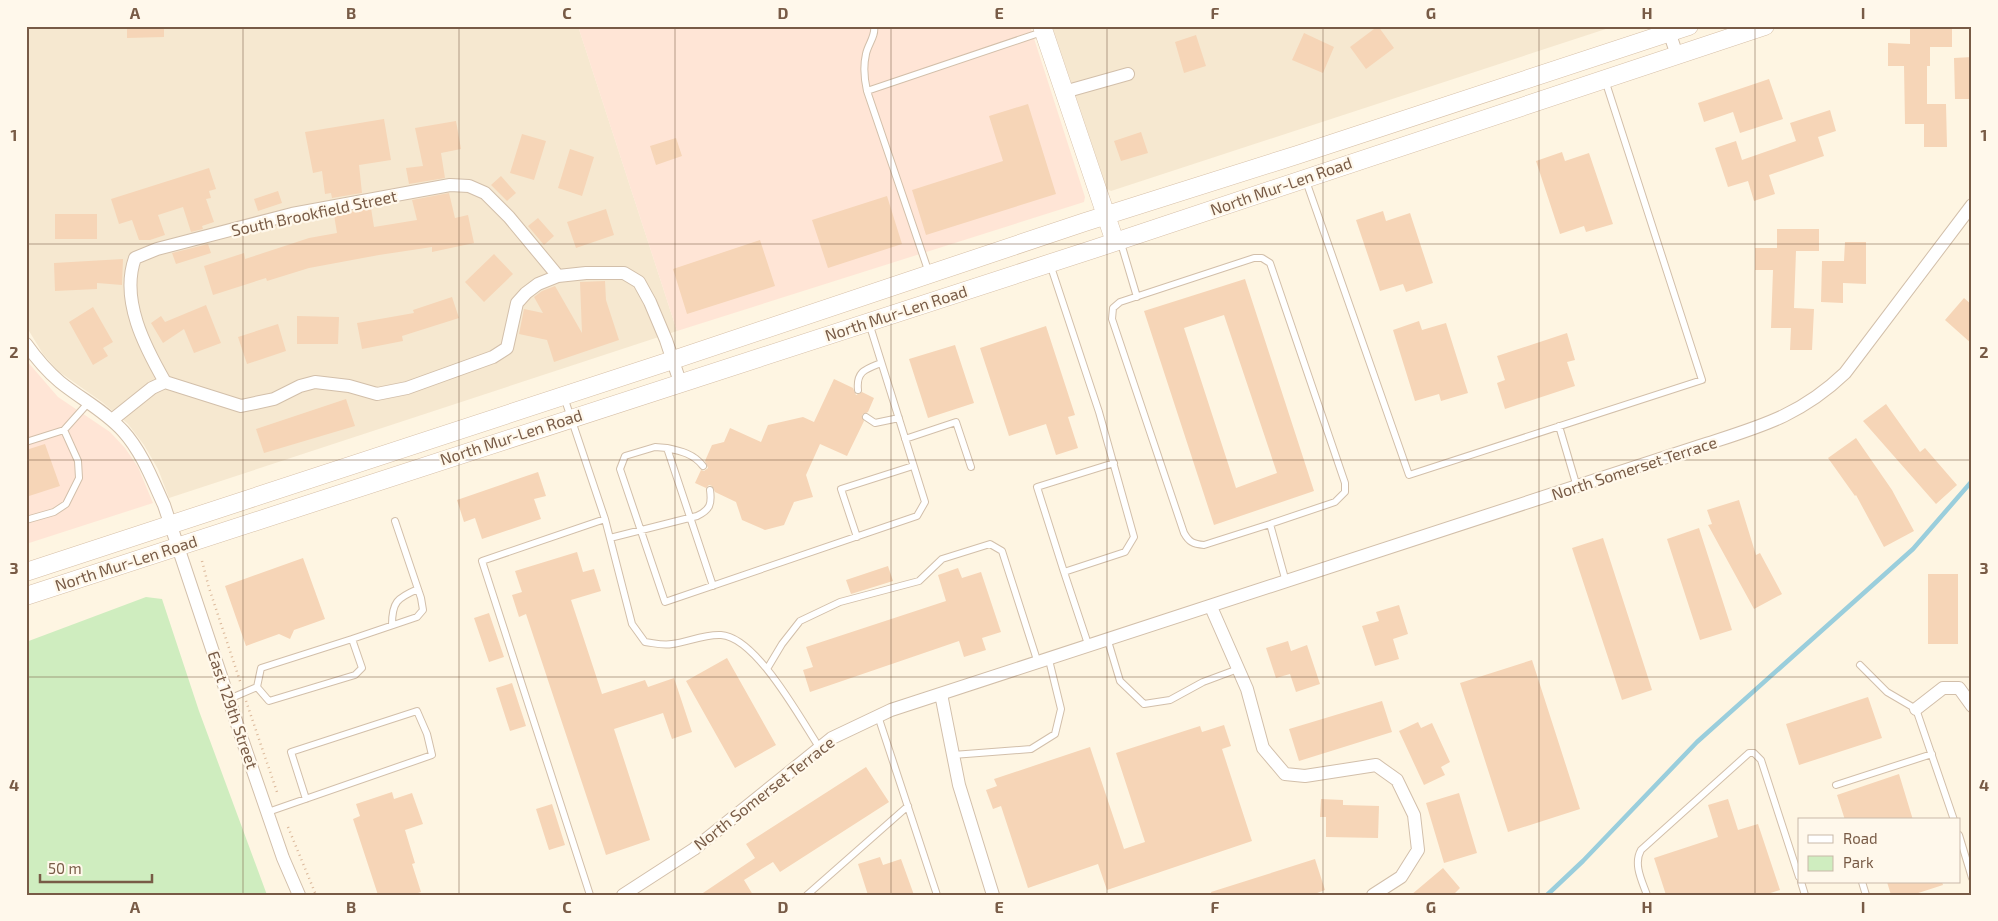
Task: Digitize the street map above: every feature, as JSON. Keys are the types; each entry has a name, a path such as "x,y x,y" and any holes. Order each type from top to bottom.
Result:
{"main road":[{"name":"North Mur-Len Road","path":"26,572 673,360 1106,215 1306,152 1668,29 1689,26"},
{"name":"North Mur-Len Road","path":"26,596 1117,241 1305,177 1765,26"},
{"path":"1043,29 1106,215 1117,241"}],"street":[{"path":"1668,29 1677,55"},
{"path":"1064,92 1128,74"},
{"name":"South Brookfield Street","path":"165,382 145,347 137,325 132,290 131,269 135,258 157,249 292,214 450,185 469,186 485,193 509,217 558,276"},
{"name":"North Somerset Terrace","path":"623,895 694,849 819,747 832,738 878,716 1775,421 1812,401 1845,373 1972,205"},
{"path":"112,420 152,388 165,382 241,406 274,399 300,386 315,382 349,386 377,394 407,388 493,357 507,348 518,302 526,293 538,284 558,276 586,273 624,273 639,282 650,302 680,382"},
{"name":"East 129th Street","path":"26,344 53,376 112,420 138,451 164,505 228,699 299,895"},
{"path":"1211,606 1247,689 1263,748 1285,774 1305,776 1376,765 1397,780 1414,815 1418,850 1401,877 1373,895"},
{"path":"1916,709 1943,688 1959,688 1972,706"},
{"path":"941,694 959,785 993,895"}],"lane":[{"path":"874,26 875,32 866,51 863,74 867,91 929,274"},
{"path":"867,91 1043,29"},
{"path":"1305,177 1409,475 1702,380 1604,79"},
{"path":"1117,241 1137,297"},
{"path":"1254,258 1262,258 1270,263 1345,483 1345,492 1335,502 1270,524 1204,545 1189,541 1184,533 1112,319 1113,308 1120,302 1254,258"},
{"path":"1049,263 1099,412 1134,537 1125,552 1064,572"},
{"path":"702,466 696,458 688,454 656,446 625,456 620,469 665,602 918,516 925,502 869,322"},
{"path":"858,390 858,378 862,373 881,363"},
{"path":"564,396 605,519 632,624 645,642 670,645 722,634 744,644 762,661 819,747"},
{"path":"27,440 64,430 89,402"},
{"path":"866,417 875,423 899,418"},
{"path":"905,439 956,422 971,467"},
{"path":"1559,426 1577,487"},
{"path":"26,520 54,512 66,504 79,478 78,461 64,430"},
{"path":"667,448 713,586"},
{"path":"1089,647 1037,487 1114,463"},
{"path":"857,537 841,489 913,466"},
{"path":"610,538 704,513 712,502 710,490"},
{"path":"590,895 482,561 605,519"},
{"path":"257,687 261,668 392,626 417,617 423,610 418,589 395,521"},
{"path":"1270,524 1286,582"},
{"path":"767,669 782,644 800,621 840,602 919,580 942,559 990,544 1002,550 1061,709 1055,734 1031,749 953,755"},
{"path":"392,626 393,605 403,595 418,589"},
{"path":"257,687 269,701 355,675 362,668 352,639"},
{"path":"1108,641 1120,681 1144,704 1170,700 1203,682 1238,669"},
{"path":"1860,665 1887,692 1916,709 1953,818"},
{"path":"228,699 257,687"},
{"path":"268,812 281,808 432,755 428,734 417,711 291,752 306,799"},
{"path":"878,716 937,895"},
{"path":"1647,895 1638,866 1638,855 1641,850 1749,753 1754,753 1761,760 1798,874"},
{"path":"1836,785 1932,754"},
{"path":"807,895 908,806"},
{"path":"1960,838 1972,878"}],"path":[{"path":"202,561 209,588 281,808 316,895"}],"shaded area":[{"path":"26,26 578,26 677,331 169,498 158,469 144,445 128,424 102,402 58,371 43,354 26,326"},
{"path":"578,26 1030,26 1085,197 1084,202 677,331"},
{"path":"1052,26 1615,26 1111,191 1107,189"},
{"path":"26,360 58,397 110,432 125,448 138,467 153,503 26,544"}],"green space":[{"path":"146,597 162,599 199,711 267,895 26,895 26,642"}],"building":[{"path":"127,26 164,26 164,37 127,38"},
{"path":"1378,26 1394,48 1366,69 1350,47"},
{"path":"1910,26 1952,26 1952,47 1930,47 1930,66 1927,66 1927,104 1946,104 1947,147 1924,147 1924,124 1905,124 1904,66 1888,66 1888,43 1910,44"},
{"path":"1304,33 1334,47 1323,73 1292,60"},
{"path":"1196,35 1206,66 1184,73 1175,42"},
{"path":"1972,57 1972,99 1955,99 1954,58"},
{"path":"1769,79 1783,119 1740,133 1733,112 1704,122 1698,103"},
{"path":"1028,104 1056,194 926,235 912,190 1003,161 989,116"},
{"path":"1830,110 1836,131 1818,137 1824,156 1769,175 1775,194 1754,201 1748,181 1728,187 1715,148 1736,141 1742,160 1796,141 1790,123"},
{"path":"384,119 391,160 359,165 362,193 332,198 331,193 325,194 322,171 313,173 305,132"},
{"path":"456,121 461,149 441,153 445,178 409,184 406,168 423,166 415,128"},
{"path":"1141,132 1148,153 1121,161 1114,141"},
{"path":"522,134 546,141 534,180 510,173"},
{"path":"676,138 682,156 656,165 650,146"},
{"path":"570,149 594,157 582,196 558,188"},
{"path":"1562,152 1565,161 1589,153 1613,224 1586,232 1584,226 1560,234 1536,161"},
{"path":"209,168 216,189 209,191 211,198 206,199 214,222 202,226 203,229 191,232 183,207 158,215 165,235 150,240 139,240 132,220 119,224 111,199"},
{"path":"501,176 516,193 507,201 491,185"},
{"path":"278,191 282,203 258,211 254,199"},
{"path":"449,193 455,218 468,215 474,243 432,252 432,247 309,268 267,281 266,278 213,295 204,266 244,253 245,259 309,238 337,233 334,215 371,208 374,227 417,220 412,200"},
{"path":"887,196 902,244 828,268 812,220"},
{"path":"606,209 614,235 576,248 567,222"},
{"path":"1383,211 1386,221 1410,213 1433,283 1406,292 1403,284 1380,291 1356,220"},
{"path":"55,214 97,214 97,239 55,239"},
{"path":"538,218 554,236 544,245 528,226"},
{"path":"1777,229 1819,229 1819,251 1796,251 1794,308 1814,309 1812,350 1790,350 1791,328 1771,328 1773,270 1755,270 1755,248 1777,248"},
{"path":"760,240 775,286 687,314 673,269"},
{"path":"1845,242 1866,242 1866,284 1843,283 1843,303 1821,302 1822,261 1844,261"},
{"path":"208,244 211,253 176,264 172,253"},
{"path":"494,254 513,274 484,302 465,282"},
{"path":"123,259 122,285 97,283 97,289 55,291 54,263"},
{"path":"1245,279 1314,491 1214,525 1144,311","holes":["1224,315 1277,473 1236,488 1184,328"]},
{"path":"605,281 606,300 619,340 554,362 547,340 519,334 524,309 543,313 534,297 542,291 555,286 582,333 580,282"},
{"path":"452,297 459,318 402,336 403,341 362,349 357,323 414,313 413,310"},
{"path":"1964,298 1972,305 1972,344 1945,320"},
{"path":"206,305 221,343 194,353 184,329 163,343 151,323 161,316 165,322"},
{"path":"93,307 113,342 103,348 108,356 93,365 69,322"},
{"path":"297,316 339,317 338,344 297,344"},
{"path":"1419,321 1422,330 1446,323 1468,393 1441,401 1439,394 1415,401 1393,330"},
{"path":"278,324 286,351 247,364 238,337"},
{"path":"1046,326 1075,415 1068,417 1078,448 1056,455 1046,424 1009,436 980,348"},
{"path":"1567,333 1575,360 1567,362 1575,386 1505,409 1497,383 1505,380 1497,356"},
{"path":"955,345 974,403 928,418 909,359"},
{"path":"834,379 853,388 856,395 862,392 874,398 868,412 862,415 864,421 847,456 820,444 806,475 813,497 794,502 784,525 765,530 742,520 736,502 715,492 712,486 709,485 706,488 695,483 701,470 704,471 708,468 705,461 712,445 724,442 730,428 761,442 768,425 803,417 814,422"},
{"path":"346,399 355,426 264,453 256,429"},
{"path":"1886,404 1920,452 1925,448 1957,485 1936,504 1863,421"},
{"path":"1856,438 1892,490 1914,531 1884,547 1856,495 1828,458"},
{"path":"45,444 60,486 26,497 26,450"},
{"path":"538,472 546,496 534,499 541,519 482,539 475,518 464,522 457,500"},
{"path":"1739,500 1756,555 1760,553 1782,594 1754,609 1708,525 1712,524 1707,510"},
{"path":"1699,528 1732,630 1700,640 1667,539"},
{"path":"1603,538 1652,690 1622,700 1572,548"},
{"path":"577,552 583,572 594,569 601,591 571,600 602,694 645,680 648,687 674,678 692,732 672,739 663,713 614,729 650,840 606,855 526,614 519,617 512,595 522,592 515,571"},
{"path":"303,558 325,619 294,630 290,639 279,634 246,646 225,586"},
{"path":"888,566 893,581 851,594 846,580"},
{"path":"958,568 962,578 981,572 1001,632 982,638 986,650 964,657 959,641 810,692 803,670 813,667 806,647 946,601 938,575"},
{"path":"1928,574 1958,574 1958,644 1928,644"},
{"path":"1399,605 1408,634 1393,639 1399,659 1375,666 1362,626 1379,621 1376,612"},
{"path":"489,613 504,657 489,662 474,618"},
{"path":"1288,641 1291,651 1307,645 1320,684 1296,692 1290,674 1276,678 1266,648"},
{"path":"727,658 776,745 735,768 686,681"},
{"path":"1532,660 1580,809 1508,832 1460,683"},
{"path":"512,683 526,726 510,731 496,688"},
{"path":"1868,697 1882,738 1799,765 1786,724"},
{"path":"1382,701 1392,732 1299,761 1289,729"},
{"path":"1418,722 1421,728 1432,723 1450,762 1441,767 1445,775 1424,785 1399,731"},
{"path":"1224,725 1231,746 1222,749 1252,841 1107,890 1098,864 1028,888 1001,806 993,809 986,790 997,786 994,779 1090,747 1124,849 1145,842 1116,753 1200,726 1202,732"},
{"path":"866,767 889,802 780,872 773,862 744,880 753,895 700,895 755,858 746,844"},
{"path":"1899,774 1912,818 1844,818 1837,795"},
{"path":"392,792 394,799 412,793 423,824 405,830 415,863 412,864 421,892 412,895 378,895 353,819 360,816 356,804"},
{"path":"1459,793 1477,853 1444,863 1426,803"},
{"path":"1321,799 1343,800 1343,805 1379,806 1378,838 1326,837 1326,817 1320,817"},
{"path":"1728,799 1738,830 1758,824 1780,890 1764,895 1666,895 1654,858 1718,837 1708,805"},
{"path":"552,804 565,845 549,850 536,809"},
{"path":"880,857 883,865 901,859 914,895 868,895 858,864"},
{"path":"1315,859 1325,890 1312,895 1212,895 1211,892"},
{"path":"1443,868 1460,888 1453,895 1411,895"},
{"path":"1888,884 1943,885 1912,895 1891,895"}],"waterway":[{"path":"1547,895 1583,861 1697,742 1913,549 1972,481"}]}
